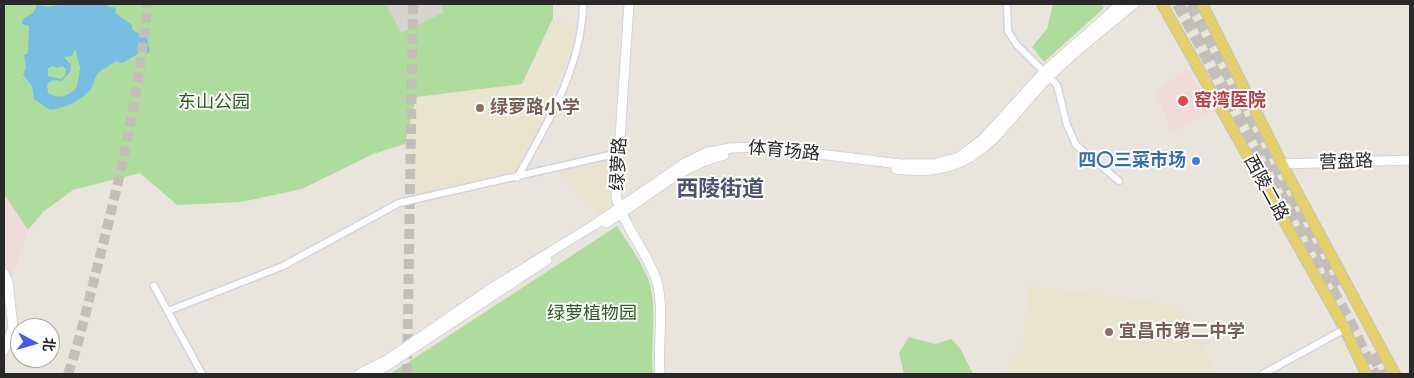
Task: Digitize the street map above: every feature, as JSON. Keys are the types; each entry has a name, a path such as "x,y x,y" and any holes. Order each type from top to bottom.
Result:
{"main road":[{"name":"绿萝路","path":"629,4 616,197 620,211 655,276 661,309 658,350 660,374"},
{"name":"体育场路","path":"374,374 620,211 685,163 708,152 731,148 762,147 900,164 934,164 949,161 983,139 1048,73 1121,4"},
{"name":"体育场路","path":"1048,73 1134,4"},
{"name":"西陵二路","path":"1162,4 1345,329 1366,374"},
{"name":"西陵二路","path":"1202,4 1282,164 1395,374"},
{"name":"营盘路","path":"1282,164 1410,160"},
{"name":"体育场路","path":"359,374 387,360 495,286 620,211"},
{"path":"4,273 8,282 14,328 4,350"}],"street":[{"path":"517,178 551,116 568,75 579,43 583,4"},
{"path":"1007,4 1008,31 1016,44 1048,73 1057,84 1067,125 1076,145 1119,181"},
{"path":"168,311 283,266 399,203 517,178 619,153"},
{"path":"154,286 202,374"},
{"path":"1263,374 1345,329"}],"shaded area":[{"path":"386,4 440,4 444,12 401,33"},
{"name":"绿萝路小学","path":"553,18 576,28 573,43 543,118 514,172 417,194 405,144 416,97 522,84"},
{"name":"窑湾医院","path":"1187,69 1212,111 1172,132 1155,91"},
{"path":"611,160 611,205 597,214 558,171"},
{"path":"4,194 28,230 4,300"},
{"name":"宜昌市第二中学","path":"1029,286 1176,305 1185,314 1217,374 1006,374 1007,366 1022,349"}],"green space":[{"name":"东山公园","path":"4,4 553,4 553,18 522,84 416,97 405,144 373,154 302,189 241,202 177,205 140,173 73,190 43,212 28,230 4,194"},
{"path":"1053,4 1102,4 1104,8 1044,62 1032,47 1047,29"},
{"name":"绿萝植物园","path":"617,226 639,260 652,292 653,374 390,374"},
{"path":"909,337 935,344 951,339 960,348 973,374 904,374 899,353"}],"water":[{"path":"65,4 107,4 107,6 116,8 115,13 132,25 132,30 147,38 150,52 146,54 145,49 142,48 136,55 122,63 116,61 99,72 90,90 77,101 61,108 50,110 34,99 32,86 23,75 26,68 24,55 28,53 29,26 22,24 23,19 33,13 37,5 48,7","holes":["75,49 80,68 77,87 71,93 60,97 48,93 47,84 53,80 62,81 70,72 71,65 64,57 72,56","53,66 57,68 62,66 66,69 65,76 61,79 48,76 48,68"]}],"tunnel":[{"path":"68,374 84,321 121,170 134,104 147,4"},
{"path":"407,374 413,4"},
{"path":"1178,4 1351,325 1374,374"},
{"path":"1191,4 1339,285"},
{"path":"1373,354 1383,374"}],"place":[{"name":"窑湾医院","path":"1183,101"},
{"name":"绿萝路小学","path":"480,108"},
{"name":"四〇三菜市场","path":"1196,161"},
{"name":"宜昌市第二中学","path":"1109,332"}],"district":[{"name":"西陵街道","path":"720,189"}]}
